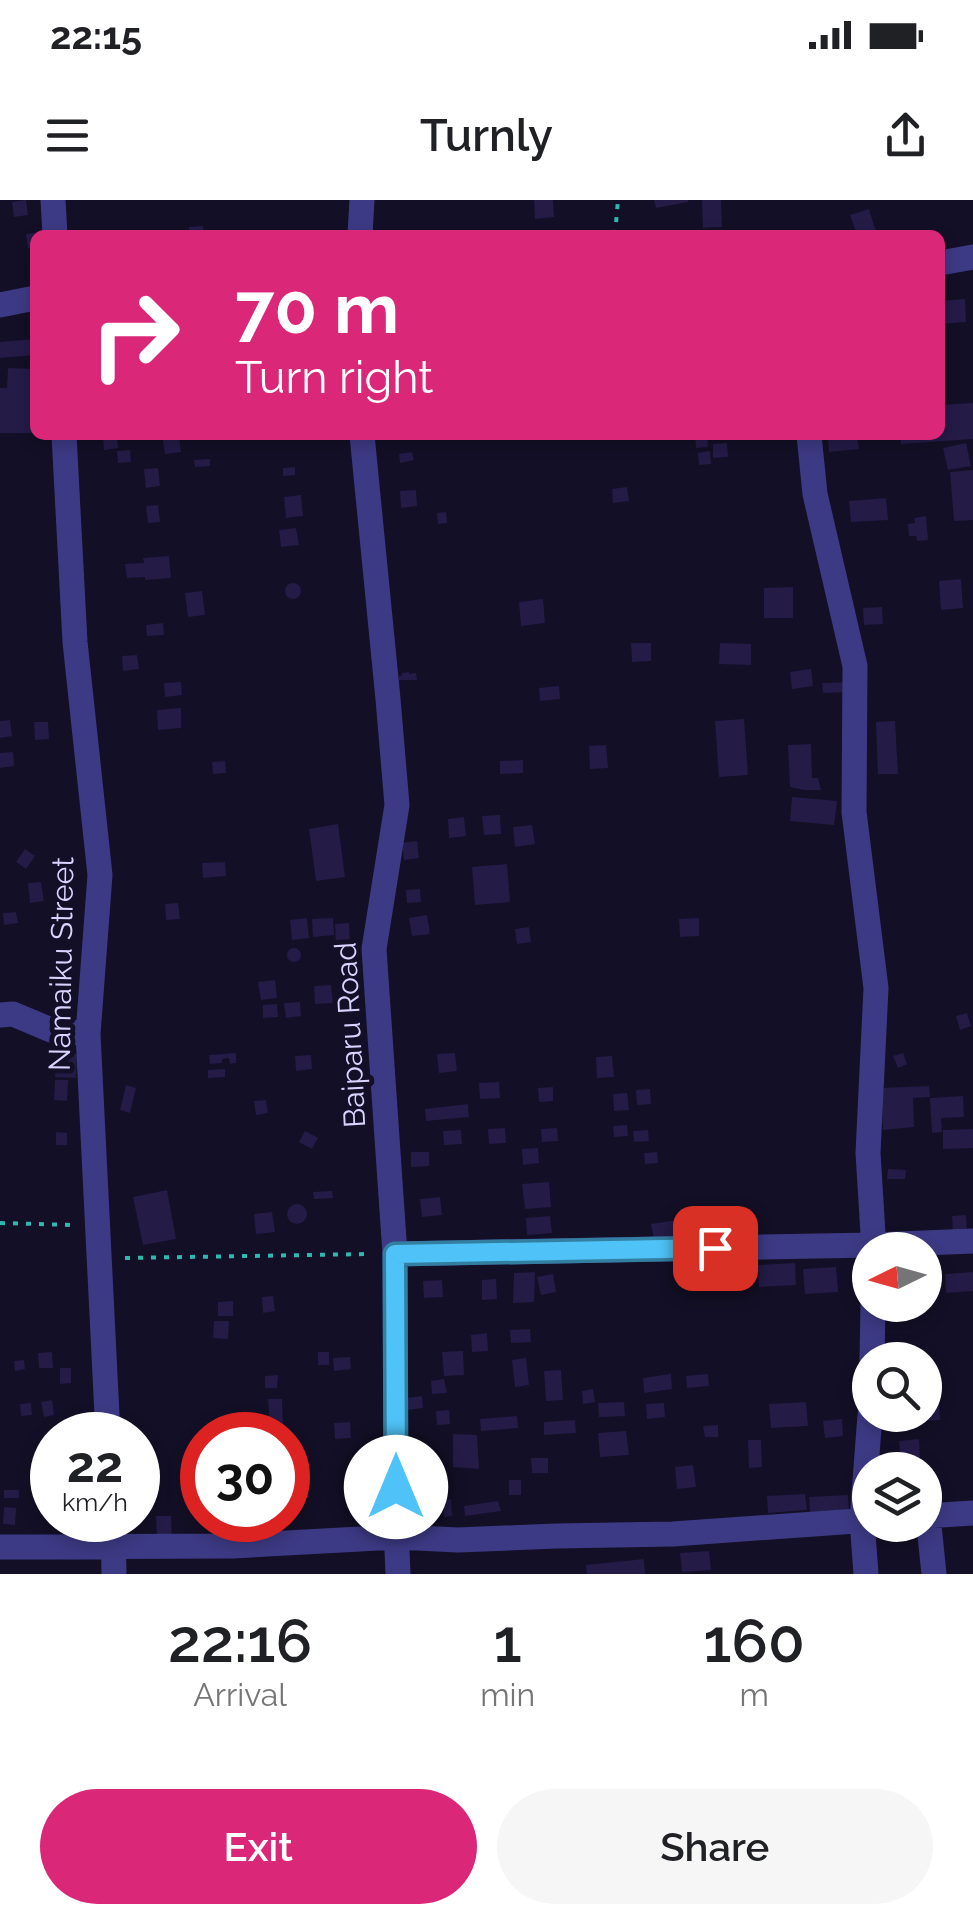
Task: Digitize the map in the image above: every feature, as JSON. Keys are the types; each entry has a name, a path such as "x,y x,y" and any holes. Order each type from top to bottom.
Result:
{"street":[{"path":"53,200 54,230"},
{"path":"360,230 362,200"},
{"path":"945,262 973,257"},
{"path":"0,305 30,299"},
{"name":"Namaiku Street","path":"64,440 75,642 100,875 88,1034 107,1412"},
{"name":"Baiparu Road","path":"362,440 396,805 374,949 395,1254 398,1574"},
{"path":"810,440 815,494 855,666 854,812 876,988 868,1153 873,1232"},
{"path":"0,1015 12,1014 51,1030 88,1034"},
{"path":"942,1243 973,1241"},
{"path":"395,1254 852,1248"},
{"path":"942,1515 973,1513"},
{"path":"160,1538 234,1546 396,1537 458,1540 673,1534 852,1521"},
{"path":"0,1547 40,1542"},
{"path":"113,1542 114,1574"},
{"path":"866,1542 866,1574"},
{"path":"930,1542 934,1574"}],"path":[{"path":"615,230 618,200"},
{"path":"0,1223 76,1225 100,1254 118,1258 395,1254"}],"building":[{"path":"26,200 28,215 14,217 12,202"},
{"path":"534,200 553,200 554,217 535,219"},
{"path":"654,200 688,200 688,202 656,208"},
{"path":"702,200 721,200 722,227 703,228"},
{"path":"869,209 875,230 855,230 850,215"},
{"path":"965,299 966,322 945,324 945,301"},
{"path":"30,339 30,355 0,358 0,342"},
{"path":"8,368 30,369 30,433 0,433 0,388 7,388"},
{"path":"973,403 973,439 901,444 901,440 945,440 945,405"},
{"path":"103,440 117,440 118,448 104,450"},
{"path":"163,440 179,440 181,452 165,454"},
{"path":"695,440 707,440 708,447 696,448"},
{"path":"828,440 858,440 859,449 829,452"},
{"path":"727,443 728,457 713,458 713,444"},
{"path":"966,443 971,466 948,470 943,448"},
{"path":"130,450 131,462 118,463 117,451"},
{"path":"710,451 711,464 699,465 698,453"},
{"path":"412,452 414,460 400,463 399,454"},
{"path":"210,459 210,466 195,467 194,460"},
{"path":"295,467 295,475 283,476 283,468"},
{"path":"158,468 160,486 146,488 144,469"},
{"path":"973,470 973,520 954,521 950,472"},
{"path":"627,487 629,501 613,503 612,489"},
{"path":"416,490 417,506 401,508 400,491"},
{"path":"301,495 303,516 286,518 284,497"},
{"path":"886,498 888,520 851,522 849,501"},
{"path":"158,505 160,522 148,523 146,506"},
{"path":"446,512 447,523 438,524 437,513"},
{"path":"926,516 928,540 917,541 916,536 909,536 908,524 915,523 914,518"},
{"path":"296,528 299,545 281,547 279,530"},
{"path":"169,556 171,578 127,578 125,564"},
{"path":"961,579 963,608 941,610 939,581"},
{"path":"293,583 301,591 293,599 285,591"},
{"path":"793,587 793,618 764,618 764,588"},
{"path":"202,591 205,615 188,617 185,593"},
{"path":"543,599 545,623 521,626 519,602"},
{"path":"882,607 883,624 864,625 863,608"},
{"path":"163,623 164,635 147,636 146,625"},
{"path":"631,643 651,643 651,661 632,662"},
{"path":"720,643 751,644 751,665 719,664"},
{"path":"137,655 139,669 123,671 122,656"},
{"path":"811,669 813,686 792,689 790,672"},
{"path":"402,673 416,673 417,680 399,680"},
{"path":"181,682 182,695 165,697 164,683"},
{"path":"852,682 852,692 823,693 822,683"},
{"path":"559,686 560,699 540,701 539,688"},
{"path":"181,708 181,728 158,730 157,710"},
{"path":"744,719 748,775 719,777 715,721"},
{"path":"10,720 12,736 0,738 0,721"},
{"path":"895,721 898,774 878,774 876,722"},
{"path":"34,722 48,722 49,739 35,740"},
{"path":"811,744 812,778 818,778 821,790 790,787 788,745"},
{"path":"606,745 608,768 590,769 589,746"},
{"path":"13,752 14,766 0,768 0,753"},
{"path":"523,760 523,773 500,774 500,761"},
{"path":"225,761 226,773 213,774 212,762"},
{"path":"792,797 837,801 834,825 790,821"},
{"path":"500,815 501,834 484,835 482,816"},
{"path":"464,817 466,836 449,838 448,819"},
{"path":"338,824 345,877 316,881 309,829"},
{"path":"532,825 535,844 515,847 513,827"},
{"path":"417,841 419,858 404,860 402,843"},
{"path":"25,849 35,856 26,869 16,862"},
{"path":"225,862 226,876 203,878 202,863"},
{"path":"507,864 510,902 475,905 472,867"},
{"path":"41,882 44,901 30,903 28,883"},
{"path":"420,889 421,902 407,903 406,890"},
{"path":"178,903 180,919 166,920 165,904"},
{"path":"16,912 18,923 4,925 3,913"},
{"path":"427,915 430,934 412,936 409,918"},
{"path":"307,918 309,938 292,940 290,920"},
{"path":"333,918 334,935 313,937 312,919"},
{"path":"699,918 699,936 680,937 679,919"},
{"path":"349,923 350,944 336,945 335,924"},
{"path":"529,927 531,942 517,944 515,929"},
{"path":"294,948 301,955 294,962 287,955"},
{"path":"347,951 356,960 347,969 338,960"},
{"path":"275,980 277,998 261,1000 258,982"},
{"path":"331,985 333,1003 315,1004 314,986"},
{"path":"300,1002 301,1016 286,1018 284,1003"},
{"path":"277,1004 278,1017 263,1018 263,1005"},
{"path":"967,1013 971,1026 960,1030 956,1016"},
{"path":"236,1053 236,1063 230,1064 229,1058 210,1064 209,1055"},
{"path":"455,1053 457,1071 439,1073 437,1054"},
{"path":"903,1053 907,1064 898,1068 893,1056"},
{"path":"56,1054 77,1054 76,1078 55,1077"},
{"path":"311,1055 312,1069 296,1071 295,1056"},
{"path":"612,1056 614,1077 597,1078 596,1057"},
{"path":"225,1069 225,1077 208,1078 208,1070"},
{"path":"55,1080 68,1080 67,1101 54,1100"},
{"path":"499,1082 500,1098 480,1099 479,1083"},
{"path":"126,1085 136,1088 130,1113 120,1110"},
{"path":"929,1086 930,1097 913,1098 914,1127 883,1130 882,1088"},
{"path":"553,1087 553,1101 539,1102 538,1088"},
{"path":"650,1089 651,1104 637,1105 636,1090"},
{"path":"627,1093 629,1110 614,1111 613,1094"},
{"path":"963,1096 964,1117 941,1118 942,1132 932,1133 930,1098"},
{"path":"266,1100 268,1113 256,1115 254,1101"},
{"path":"468,1104 469,1117 426,1121 425,1109"},
{"path":"627,1125 628,1136 614,1137 613,1126"},
{"path":"505,1128 506,1143 489,1144 488,1129"},
{"path":"557,1128 558,1141 542,1142 541,1129"},
{"path":"973,1129 973,1148 943,1149 943,1130"},
{"path":"461,1130 462,1144 444,1145 443,1131"},
{"path":"648,1130 649,1141 634,1142 633,1131"},
{"path":"305,1131 318,1138 312,1149 299,1142"},
{"path":"56,1132 67,1133 67,1145 56,1145"},
{"path":"538,1148 539,1163 523,1165 522,1149"},
{"path":"411,1152 429,1152 429,1166 411,1167"},
{"path":"657,1152 658,1163 645,1164 644,1153"},
{"path":"888,1169 906,1170 905,1179 887,1179"},
{"path":"549,1182 551,1207 525,1209 522,1184"},
{"path":"167,1190 176,1239 143,1245 133,1197"},
{"path":"332,1191 333,1198 314,1199 313,1192"},
{"path":"440,1197 442,1215 422,1217 420,1199"},
{"path":"297,1204 307,1214 297,1224 287,1214"},
{"path":"272,1212 275,1232 256,1234 254,1214"},
{"path":"966,1215 967,1233 953,1233 952,1216"},
{"path":"550,1216 552,1233 527,1235 526,1218"},
{"path":"677,1220 680,1236 654,1239 651,1224"},
{"path":"795,1263 796,1285 759,1287 758,1265"},
{"path":"836,1267 838,1292 805,1294 803,1269"},
{"path":"535,1272 534,1302 513,1303 514,1273"},
{"path":"973,1272 973,1291 946,1293 945,1274"},
{"path":"553,1274 556,1292 541,1295 537,1277"},
{"path":"496,1279 497,1299 482,1300 482,1280"},
{"path":"442,1280 443,1297 424,1298 423,1281"},
{"path":"273,1296 275,1311 263,1313 262,1297"},
{"path":"233,1301 233,1316 218,1316 218,1302"},
{"path":"214,1321 229,1321 228,1339 213,1338"},
{"path":"530,1329 531,1342 511,1343 510,1330"},
{"path":"487,1333 488,1351 472,1352 471,1335"},
{"path":"463,1351 464,1375 444,1376 442,1352"},
{"path":"52,1352 53,1368 39,1368 38,1353"},
{"path":"318,1352 329,1352 329,1365 318,1365"},
{"path":"350,1357 351,1369 334,1371 333,1358"},
{"path":"526,1358 529,1385 515,1387 512,1360"},
{"path":"24,1360 25,1369 15,1371 14,1361"},
{"path":"60,1368 71,1368 71,1383 60,1384"},
{"path":"561,1370 563,1400 546,1401 544,1371"},
{"path":"671,1374 672,1389 644,1393 643,1378"},
{"path":"708,1374 709,1386 687,1388 686,1376"},
{"path":"278,1375 277,1388 265,1388 265,1376"},
{"path":"444,1379 447,1393 432,1394 431,1381"},
{"path":"593,1389 595,1402 583,1404 582,1391"},
{"path":"422,1396 423,1408 407,1410 406,1398"},
{"path":"268,1399 282,1399 282,1412 269,1412"},
{"path":"52,1400 54,1412 43,1412 41,1402"},
{"path":"624,1402 625,1416 599,1417 598,1403"},
{"path":"806,1402 808,1426 771,1428 769,1404"},
{"path":"31,1403 30,1415 21,1416 20,1404"},
{"path":"664,1403 665,1417 647,1419 646,1404"},
{"path":"449,1410 450,1424 437,1425 436,1411"},
{"path":"517,1416 518,1428 481,1431 480,1419"},
{"path":"842,1419 843,1436 825,1438 823,1421"},
{"path":"575,1420 576,1433 544,1435 544,1422"},
{"path":"350,1422 351,1438 335,1439 334,1423"},
{"path":"718,1425 718,1437 705,1437 703,1426"},
{"path":"626,1431 629,1455 600,1457 598,1433"},
{"path":"453,1434 477,1435 479,1469 453,1467"},
{"path":"919,1439 920,1452 900,1452 899,1441"},
{"path":"748,1440 761,1440 762,1467 749,1468"},
{"path":"531,1458 548,1458 548,1473 532,1473"},
{"path":"693,1465 696,1487 677,1489 675,1467"},
{"path":"509,1480 521,1480 521,1495 509,1495"},
{"path":"4,1490 19,1490 19,1498 4,1498"},
{"path":"805,1494 807,1510 768,1513 767,1496"},
{"path":"848,1495 849,1509 810,1512 809,1497"},
{"path":"451,1499 452,1516 444,1517 443,1500"},
{"path":"498,1501 501,1511 465,1516 464,1506"},
{"path":"4,1507 16,1508 15,1525 3,1524"},
{"path":"160,1516 171,1516 172,1538 160,1539"},
{"path":"709,1551 711,1570 682,1572 680,1553"},
{"path":"644,1559 645,1574 587,1574 586,1565"}],"route":[{"path":"396,1487 395,1254 715,1248"}]}
